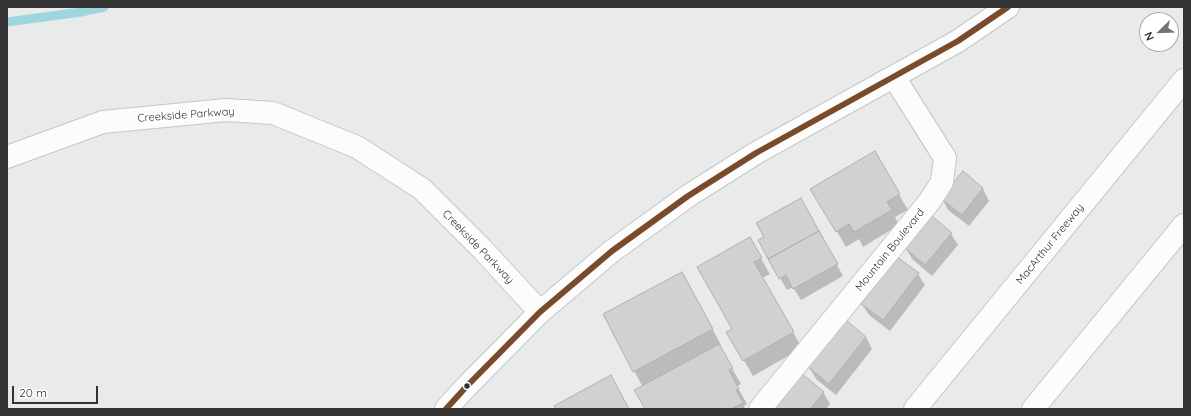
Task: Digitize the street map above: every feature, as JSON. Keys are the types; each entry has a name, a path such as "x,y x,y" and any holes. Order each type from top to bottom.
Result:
{"main road":[{"path":"446,409 470,382 540,312 612,251 688,196 756,153 958,41 1008,7"},
{"name":"Mountain Boulevard","path":"760,409 929,202 942,182 945,158 894,77"},
{"name":"MacArthur Freeway","path":"915,409 1184,80"},
{"name":"Creekside Parkway","path":"7,157 103,122 226,110 273,113 358,147 422,189 483,250 540,312"},
{"path":"1033,409 1184,225"}],"building":[{"path":"875,151 900,194 887,202 892,210 854,232 849,224 836,232 810,189"},
{"path":"963,171 983,188 962,215 940,198"},
{"path":"801,198 819,231 768,259 758,240 764,237 756,223"},
{"path":"932,216 952,233 925,265 905,248"},
{"path":"819,231 838,264 793,289 786,275 779,279 768,259"},
{"path":"750,237 762,258 754,262 794,332 743,361 726,332 732,329 697,267"},
{"path":"897,257 919,273 883,320 861,304"},
{"path":"682,272 713,329 633,372 603,314"},
{"path":"846,320 866,337 829,384 808,367"},
{"path":"719,344 733,368 729,370 739,389 736,390 743,403 731,409 645,409 634,390"},
{"path":"801,373 824,392 810,409 772,409"},
{"path":"611,375 629,409 556,409 554,406"}],"waterway":[{"path":"7,22 81,12 104,7"}],"transit line":[{"path":"446,409 540,312 612,251 688,196 756,153 958,41 1008,7"}]}
